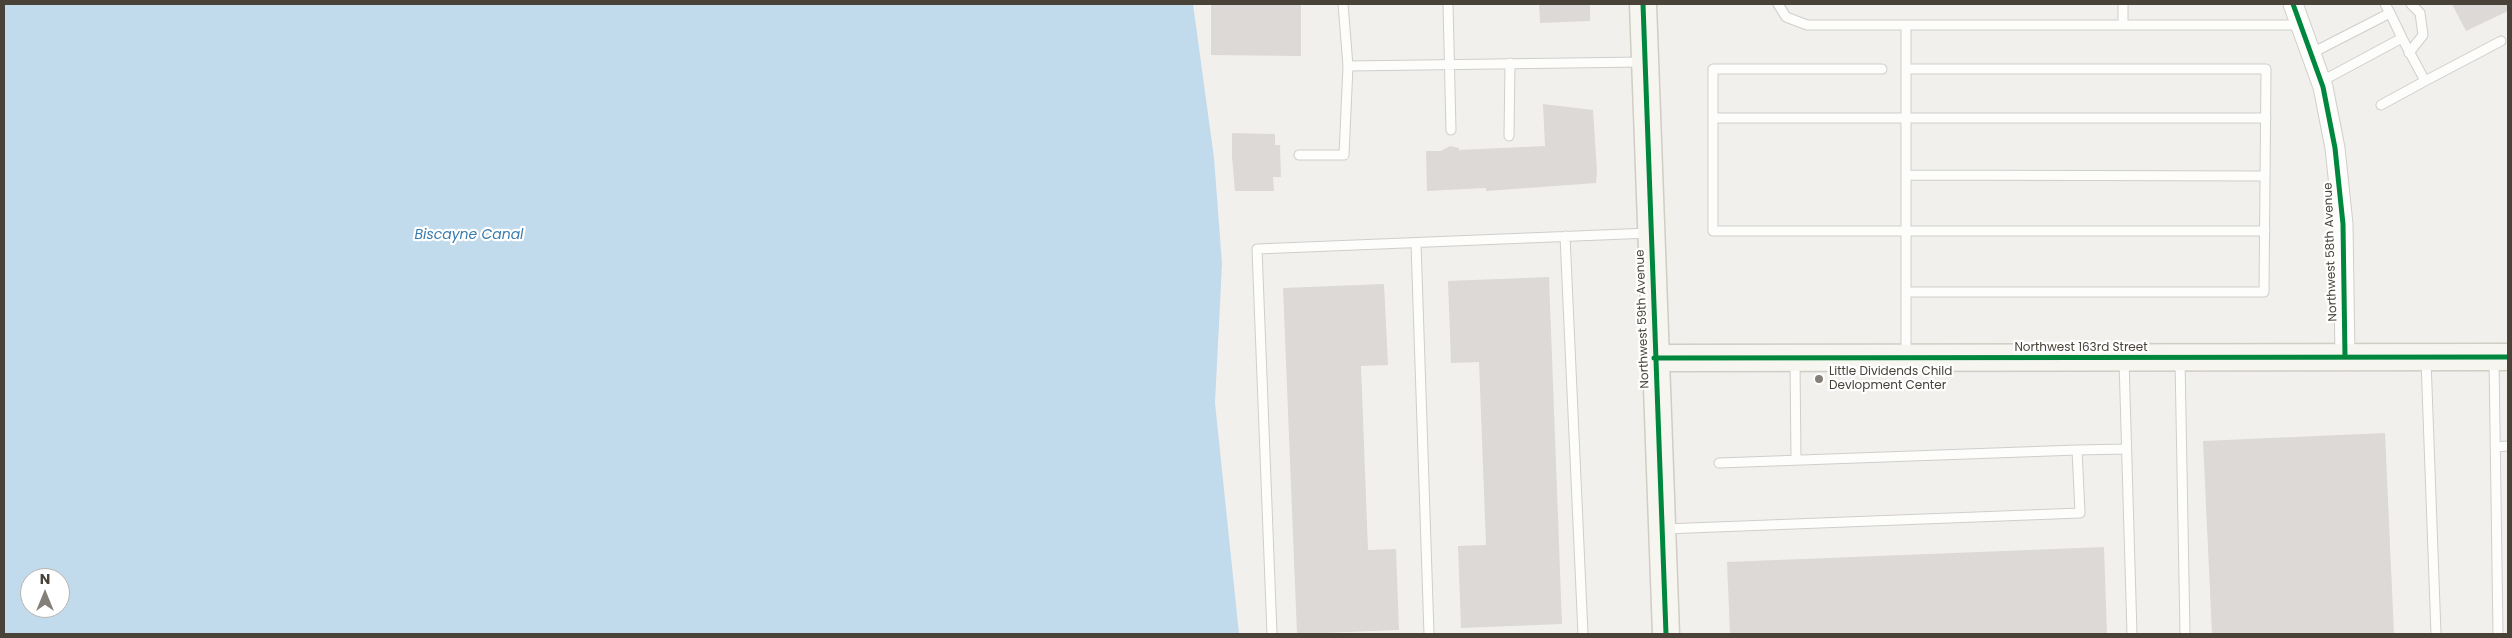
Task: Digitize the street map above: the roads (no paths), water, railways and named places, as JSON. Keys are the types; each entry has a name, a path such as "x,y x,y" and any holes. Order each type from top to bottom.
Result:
{"street":[{"name":"Northwest 59th Avenue","path":"1643,4 1654,358 1666,634"},
{"name":"Northwest 58th Avenue","path":"2293,4 2322,81 2335,148 2343,224 2345,357"},
{"name":"Northwest 163rd Street","path":"1654,358 2501,357"}],"lane":[{"path":"1299,156 1344,155 1348,66 1343,4"},
{"path":"1448,4 1451,130"},
{"path":"1778,4 1786,17 1807,26 2301,25"},
{"path":"2123,4 2124,25"},
{"path":"2385,4 2425,81"},
{"path":"2409,53 2423,35 2420,13 2411,4"},
{"path":"2312,53 2390,13"},
{"path":"1906,26 1906,358"},
{"path":"2322,81 2402,38"},
{"path":"2381,105 2501,41"},
{"path":"1348,66 1645,62"},
{"path":"1509,136 1510,63"},
{"path":"1882,69 1713,69 1713,231 2265,231"},
{"path":"1906,69 2266,69 2264,292 1906,292"},
{"path":"1713,118 2266,118"},
{"path":"1906,175 2265,176"},
{"path":"1272,634 1257,249 1650,233"},
{"path":"1565,236 1583,634"},
{"path":"1416,243 1429,634"},
{"path":"2426,357 2436,634"},
{"path":"2498,634 2495,447 2501,357"},
{"path":"1795,358 1796,460"},
{"path":"2124,358 2132,634"},
{"path":"2180,358 2185,634"},
{"path":"2495,447 2508,446"},
{"path":"1720,463 2126,449"},
{"path":"1662,529 2080,513 2078,450"}],"water":[{"name":"Biscayne Canal","path":"4,4 1193,4 1214,158 1222,264 1215,403 1239,634 4,634"}],"place":[{"name":"Little Dividends Child Devlopment Center","path":"1819,379"}]}
